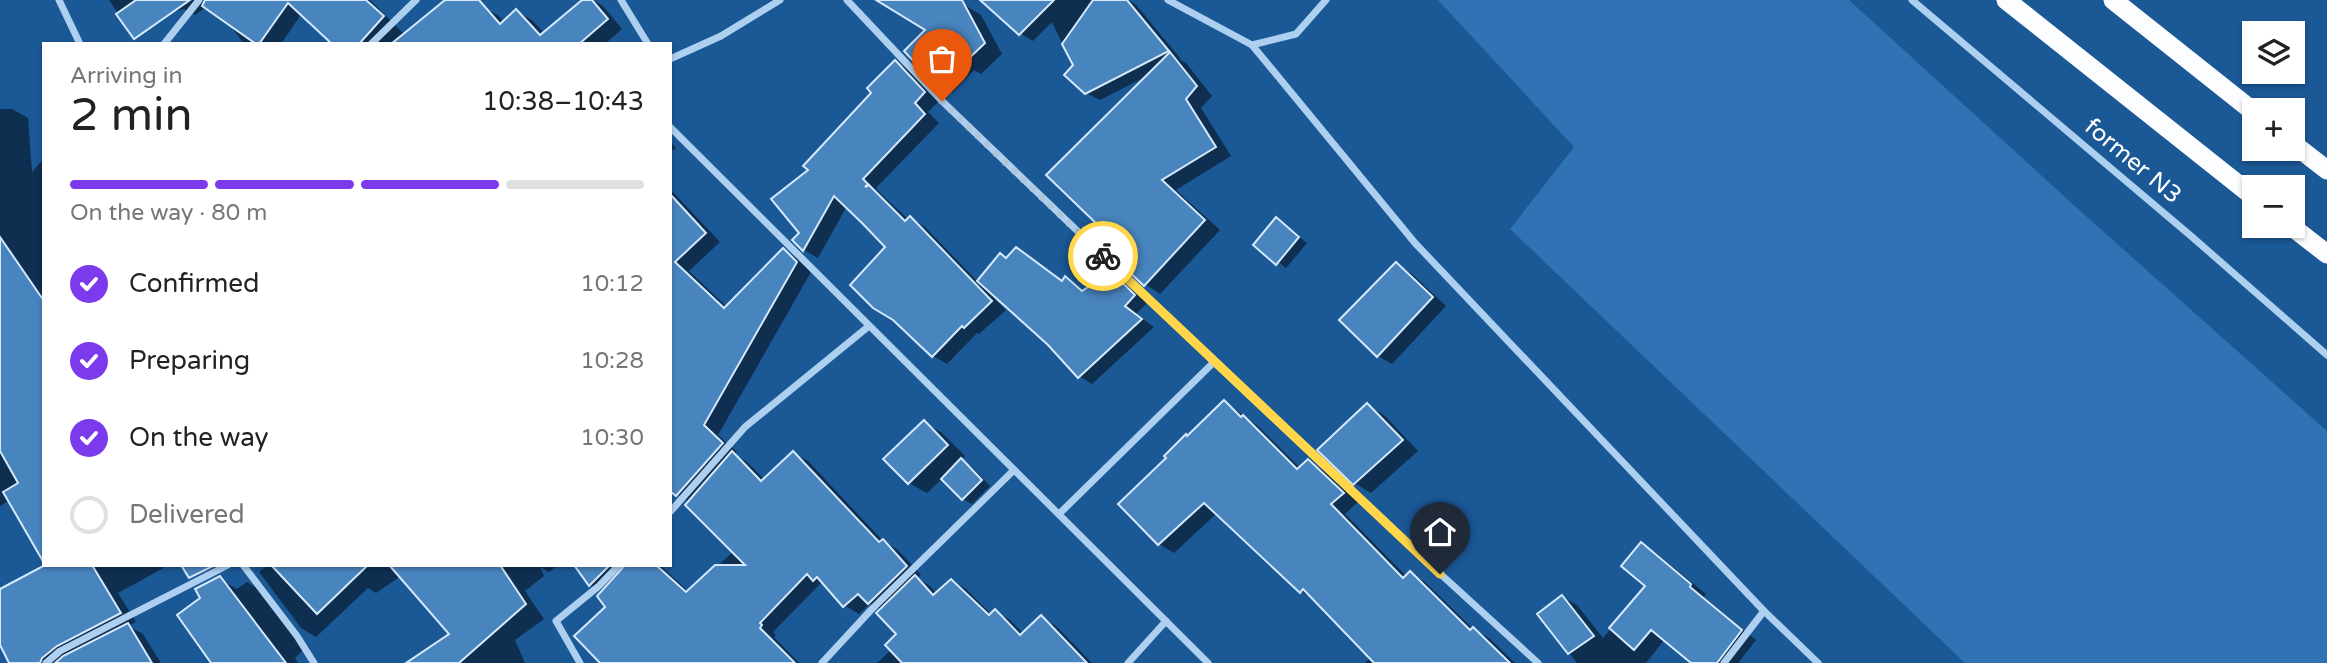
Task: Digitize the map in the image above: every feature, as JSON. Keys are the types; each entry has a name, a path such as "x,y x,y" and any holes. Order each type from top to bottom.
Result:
{"highway":[{"path":"2006,0 2242,187"},
{"path":"2113,0 2242,102"},
{"path":"2305,153 2327,170"},
{"path":"2305,237 2327,254"}],"street":[{"path":"59,0 79,42"},
{"path":"166,42 200,0"},
{"path":"373,42 416,0"},
{"path":"621,0 647,42"},
{"path":"672,58 722,36 780,0"},
{"path":"846,0 942,101 1214,362 1538,663"},
{"path":"1168,0 1252,46 1415,243 1764,611 1818,663"},
{"path":"1252,46 1296,34 1326,0"},
{"name":"former N3","path":"1912,0 2327,355"},
{"path":"672,129 1208,663"},
{"path":"672,510 745,426 869,326"},
{"path":"1059,514 1214,362"},
{"path":"822,663 871,610 1014,470"},
{"path":"46,663 60,652 224,567"},
{"path":"245,567 314,663"},
{"path":"580,663 556,621 599,586 617,567"},
{"path":"1724,663 1764,611"},
{"path":"1128,663 1166,621"}],"shaded area":[{"path":"1438,0 1849,0 2327,431 2327,663 1965,663 1510,229 1574,147"}],"building":[{"path":"136,0 190,0 134,39 116,14"},
{"path":"205,0 366,0 384,16 361,42 330,42 288,3 260,42 253,42 202,6"},
{"path":"445,0 479,0 500,24 516,9 540,35 582,0 592,0 608,19 581,42 393,42"},
{"path":"876,0 962,0 985,43 962,65 957,59 934,83 904,51 925,30"},
{"path":"980,0 1054,0 1019,35"},
{"path":"1093,0 1127,0 1169,51 1085,94 1064,75 1073,65 1062,44"},
{"path":"1170,52 1197,86 1186,99 1216,147 1162,180 1205,220 1144,286 1121,264 1131,257 1046,175"},
{"path":"895,60 925,92 915,103 925,114 863,179 868,184 865,187 869,185 905,221 910,216 992,301 964,328 962,326 932,357 893,320 873,308 850,285 885,247 862,223 834,196 803,251 792,240 799,233 771,199 808,170 803,166 871,93 867,88"},
{"path":"672,196 706,233 675,262 724,308 783,248 797,262 704,425 723,443 676,496 672,493"},
{"path":"1276,217 1299,237 1276,265 1253,245"},
{"path":"0,237 42,298 42,560 3,492 18,483 0,451"},
{"path":"1016,247 1062,281 1065,276 1082,291 1111,271 1135,295 1125,306 1142,319 1078,378 1048,345 977,281 1000,253 1006,258"},
{"path":"1396,262 1433,297 1377,357 1339,320"},
{"path":"1224,400 1241,417 1243,415 1297,469 1308,459 1344,493 1331,504 1403,578 1410,571 1470,630 1473,627 1510,663 1374,663 1303,589 1300,593 1204,503 1158,545 1118,504 1166,458 1164,456 1186,434 1187,436"},
{"path":"1367,403 1403,440 1353,485 1317,450"},
{"path":"924,420 948,445 908,484 883,459"},
{"path":"732,451 761,481 793,451 879,542 883,539 907,566 868,604 858,594 843,607 817,577 813,581 807,574 760,623 760,628 795,663 600,663 574,636 605,607 597,596 623,567 658,567 686,592 715,565 745,565 685,505"},
{"path":"961,458 982,480 962,500 941,479"},
{"path":"1641,542 1742,630 1717,663 1691,663 1651,630 1634,650 1609,628 1645,586 1621,566"},
{"path":"42,567 93,567 121,613 57,646 42,658 40,663 9,663 0,645 0,589"},
{"path":"182,567 211,567 189,578"},
{"path":"273,567 366,567 317,614"},
{"path":"391,567 501,567 526,604 459,663 406,663 449,634"},
{"path":"575,567 608,567 589,586"},
{"path":"915,575 933,595 951,579 989,615 995,609 1020,635 1041,615 1087,663 902,663 885,645 896,634 876,613"},
{"path":"220,576 286,663 211,663 177,615 200,598 195,589"},
{"path":"1562,595 1594,636 1568,654 1537,614"},
{"path":"128,623 152,663 55,663 63,656"}],"way so far":[{"path":"942,101 1103,256"}],"route":[{"path":"1103,256 1440,574"}]}
